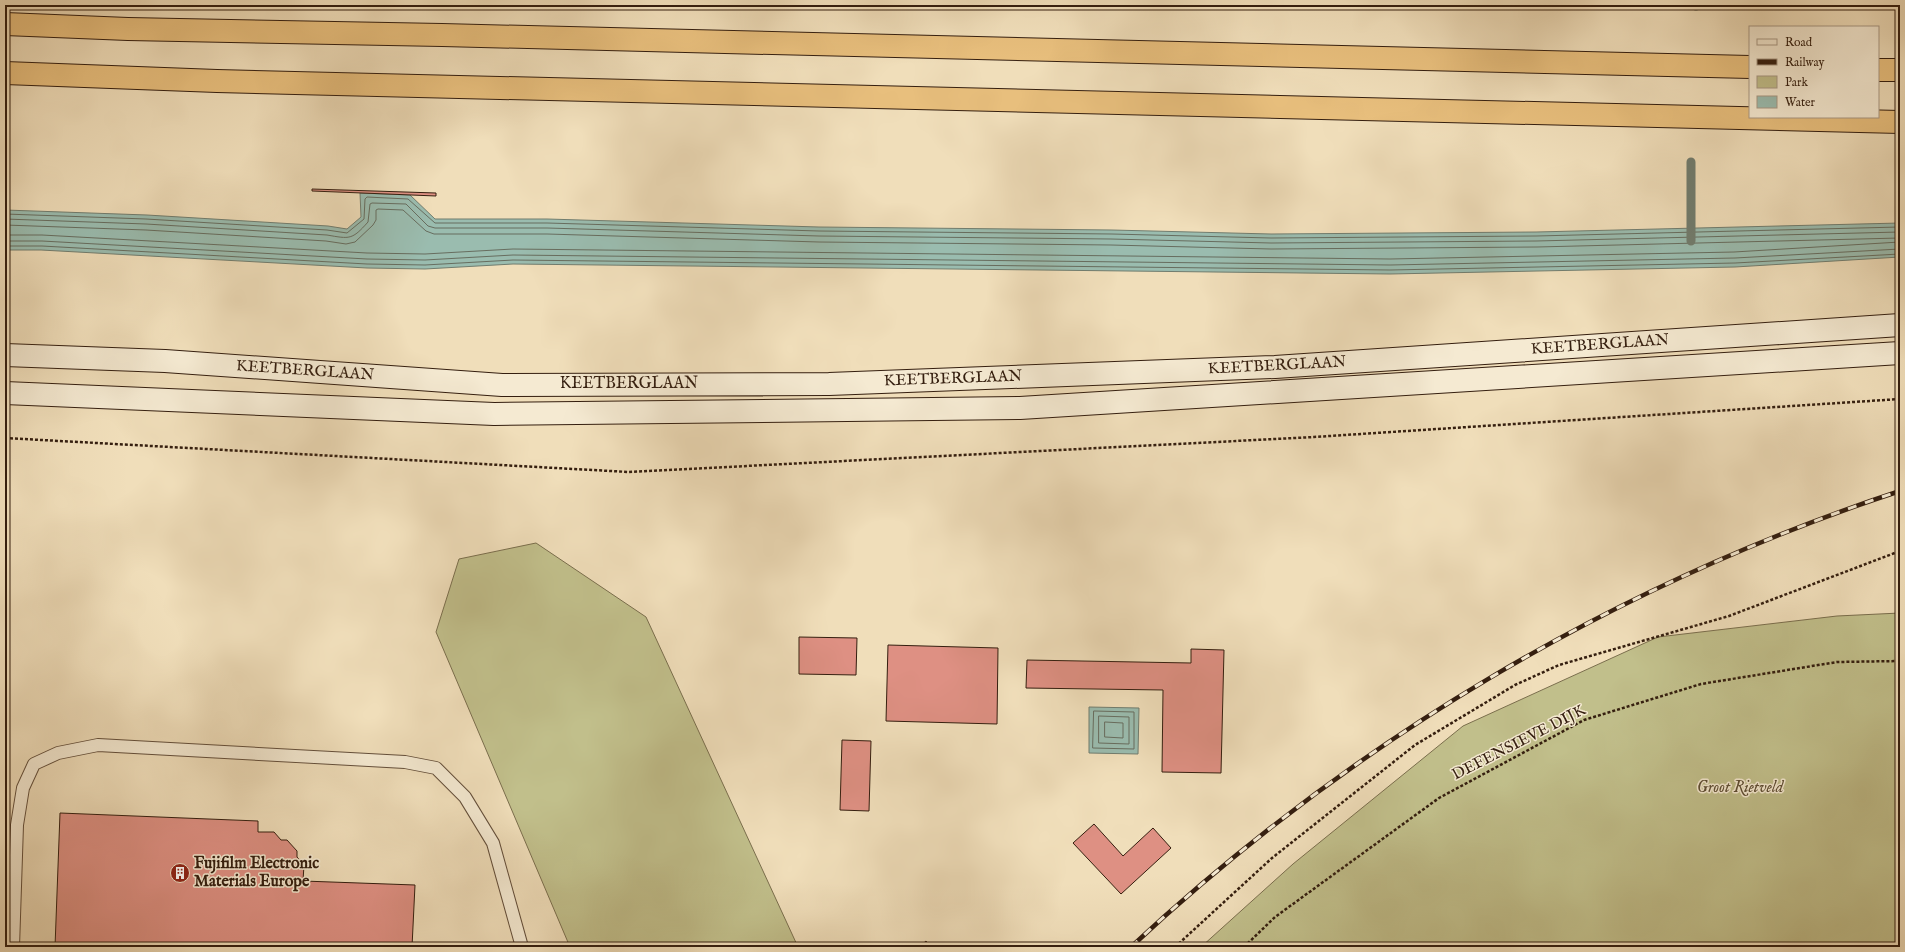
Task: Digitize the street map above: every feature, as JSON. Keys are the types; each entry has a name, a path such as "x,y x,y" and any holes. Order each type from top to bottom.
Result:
{"highway":[{"path":"5,24 128,29 442,35 1749,67"},
{"path":"1879,70 1900,70"},
{"path":"5,73 217,81 1900,122"}],"main road":[{"name":"KEETBERGLAAN","path":"5,355 165,361 502,385 829,384 1275,367 1900,325"},
{"name":"KEETBERGLAAN","path":"5,393 494,414 1020,408 1900,353"}],"lane":[{"path":"13,947 17,825 23,788 34,764 58,753 98,745 405,762 436,768 465,797 493,843 522,947"}],"path":[{"path":"5,438 629,472 1314,437 1900,399"},
{"path":"1175,947 1272,858 1415,745 1515,685 1559,665 1729,616 1900,551"},
{"name":"DEFENSIEVE DIJK","path":"1244,947 1276,917 1439,798 1584,720 1701,684 1838,662 1900,661"}],"green space":[{"path":"536,543 646,617 798,947 570,947 436,632 459,559"},
{"name":"Groot Rietveld","path":"1900,613 1900,947 1201,947 1293,864 1463,726 1658,637 1837,616"}],"water":[{"path":"360,193 410,195 435,219 547,219 819,227 1112,230 1271,234 1536,232 1900,223 1900,257 1735,267 1390,274 513,264 425,269 367,268 41,250 5,250 5,210 147,215 328,226 347,229 361,217"},
{"path":"1089,707 1139,708 1138,754 1089,753"}],"building":[{"path":"312,189 436,193 436,196 312,191"},
{"path":"799,637 857,638 856,675 799,674"},
{"path":"888,645 998,648 997,724 886,721"},
{"path":"1191,649 1224,650 1221,773 1162,772 1163,690 1026,688 1027,660 1191,663"},
{"path":"842,740 871,741 869,811 840,810"},
{"name":"Fujifilm Electronic Materials Europe","path":"60,813 258,821 258,832 274,832 281,840 287,840 297,851 297,857 304,865 303,881 415,885 412,947 55,947"},
{"path":"1094,824 1123,856 1153,828 1171,848 1121,894 1073,843"},
{"path":"926,941 931,947 919,947"}],"waterway":[{"path":"1691,162 1691,241"}],"railway":[{"path":"1131,947 1215,872 1304,802 1396,737 1491,677 1589,623 1690,573 1794,529 1900,491"}],"place":[{"name":"Fujifilm Electronic Materials Europe","path":"180,873"}]}
